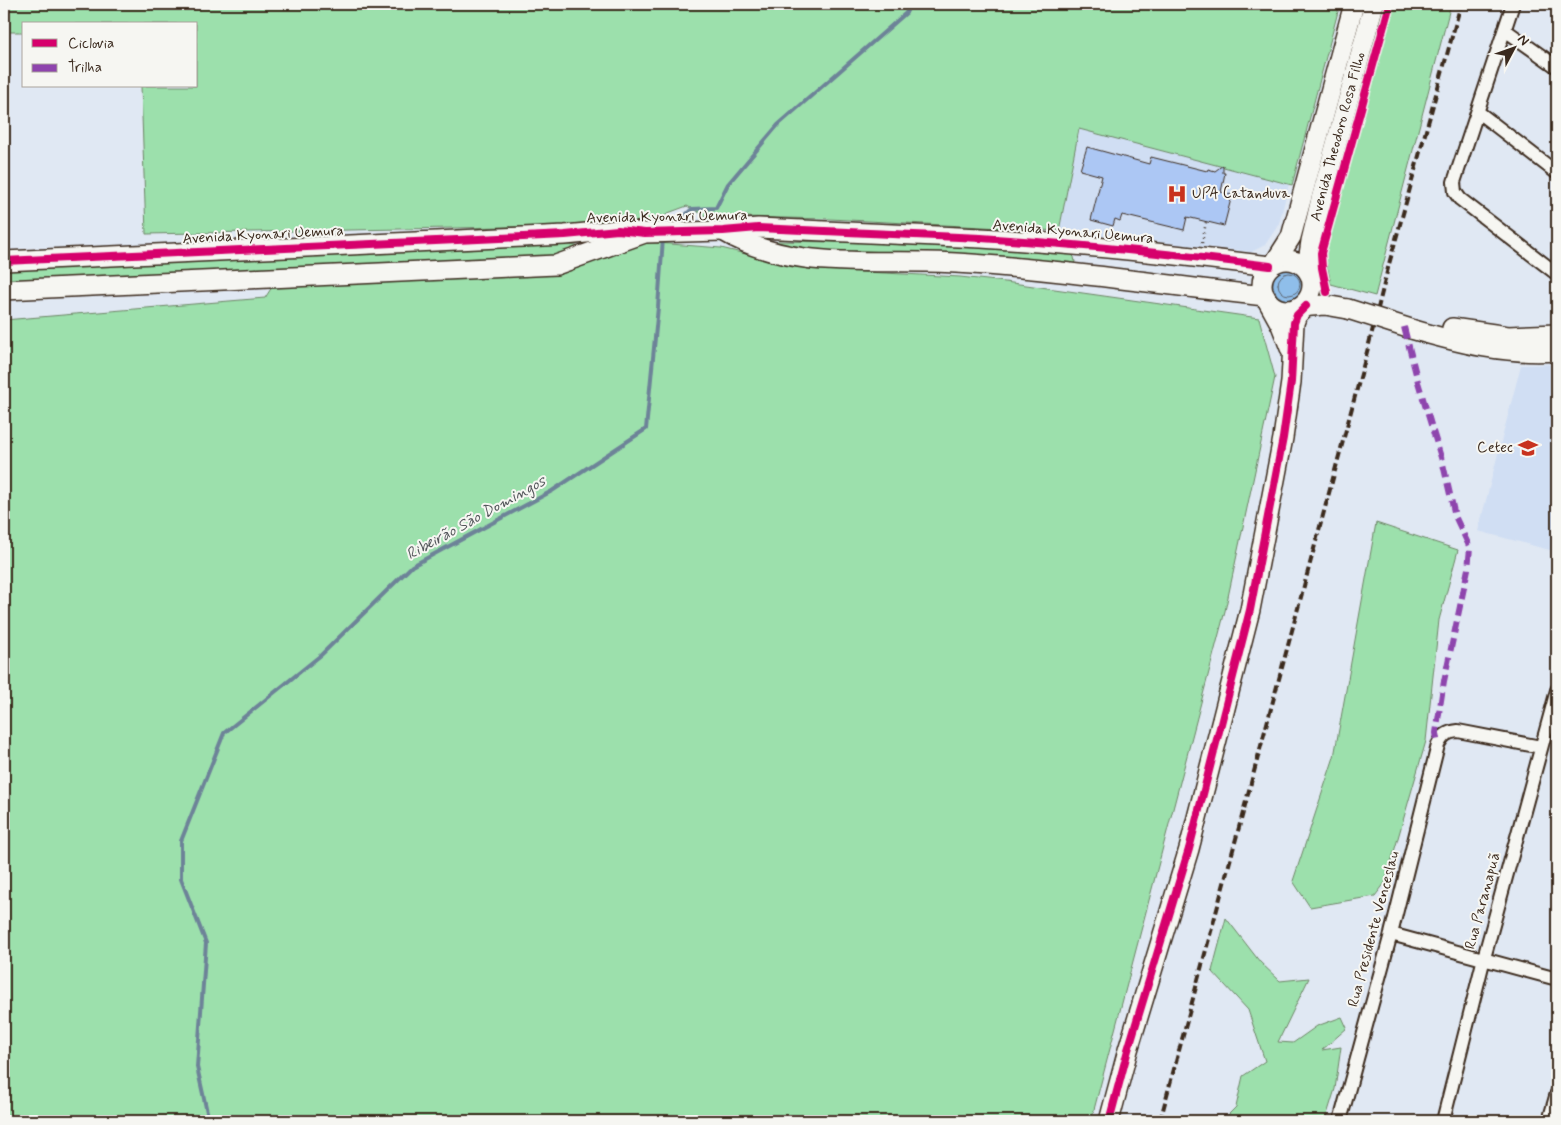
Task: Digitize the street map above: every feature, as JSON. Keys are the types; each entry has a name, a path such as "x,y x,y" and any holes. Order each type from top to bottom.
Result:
{"street":[{"name":"Avenida Theodoro Rosa Filho","path":"1273,264 1291,237 1354,4"},
{"name":"Avenida Theodoro Rosa Filho","path":"1310,276 1310,241 1374,4"},
{"path":"1513,4 1454,182 1455,192 1460,199 1557,274"},
{"path":"1505,30 1557,67"},
{"path":"1478,112 1557,173"},
{"name":"Avenida Kyonari Uemura","path":"4,261 564,235 618,230 645,233 758,228 980,238 1101,247 1273,264"},
{"name":"Avenida Kyonari Uemura","path":"723,231 738,240 762,250 793,257 839,261 956,263 1095,276 1265,296"},
{"name":"Avenida Kyonari Uemura","path":"4,290 556,265 645,233"},
{"path":"1095,276 1101,247"},
{"path":"1292,354 1281,325 1262,288 1265,272 1273,264 1283,260 1292,260 1300,263 1310,276 1327,292 1349,304 1412,324 1450,340 1507,351 1557,351"},
{"path":"1109,1121 1128,1050 1189,849 1250,610 1283,438 1291,382 1294,323 1296,315 1312,292 1310,276"},
{"path":"1265,296 1269,303 1284,310 1349,304"},
{"path":"1412,324 1508,336 1557,334"},
{"name":"Rua Paranapuã","path":"1443,1121 1484,958 1557,690"},
{"name":"Rua Presidente Venceslau","path":"1340,1121 1391,934 1438,745 1442,736 1449,732 1458,731 1541,748"},
{"path":"1391,934 1557,979"},
{"path":"1550,1121 1557,1094"}],"shaded area":[{"name":"UPA Catanduva","path":"1079,129 1289,184 1279,224 1265,245 1251,252 1059,231"},
{"name":"Cetec","path":"1557,364 1557,552 1478,531 1521,365"}],"green space":[{"path":"4,4 1340,4 1292,185 1079,129 1059,231 830,219 741,217 713,220 687,206 668,213 657,224 146,234 141,88 198,88 198,22 22,22 22,32 4,32"},
{"path":"1392,4 1451,4 1375,296 1331,284 1323,247"},
{"path":"778,241 945,244 1071,254 1075,262 1072,265 815,255 770,244"},
{"path":"645,242 721,248 808,269 960,277 1259,318 1275,377 1225,611 1091,1121 4,1121 4,320 265,298 272,287 562,274"},
{"path":"562,244 577,246 579,250 557,258 4,283 4,268"},
{"path":"1376,523 1458,550 1439,620 1426,741 1385,883 1375,896 1310,907 1293,881 1334,757"},
{"path":"1226,918 1260,962 1280,981 1309,978 1278,1042 1293,1043 1317,1026 1342,1017 1347,1028 1322,1050 1341,1047 1335,1089 1325,1121 1222,1121 1236,1107 1243,1076 1265,1061 1248,1010 1212,971"}],"water":[{"path":"1289,268 1295,269 1300,273 1304,278 1304,290 1300,295 1295,299 1289,300 1283,299 1278,295 1274,290 1273,284 1274,278 1278,273 1283,269"}],"building":[{"path":"1087,147 1149,164 1151,157 1207,171 1208,169 1215,171 1223,165 1223,173 1225,173 1221,192 1232,195 1224,226 1187,217 1184,230 1122,215 1120,221 1115,219 1113,226 1091,220 1102,176 1080,170"}],"waterway":[{"name":"Ribeirão São Domingos","path":"674,226 692,209 716,208 728,184 778,125 906,13 910,4"},
{"name":"Ribeirão São Domingos","path":"209,1121 197,1067 206,943 181,879 181,841 224,733 321,655 412,566 552,491 646,429 663,238"}],"railway":[{"path":"1160,1121 1389,264 1461,4"}],"marked path":[{"path":"1404,327 1418,382 1443,464 1455,516 1470,548 1468,569 1444,681 1436,733 1438,745"}],"cycle path":[{"path":"1327,292 1321,253 1390,4"},
{"path":"4,261 565,235 618,230 645,233 758,228 1017,240 1198,257 1270,266"},
{"path":"1109,1121 1128,1050 1189,849 1250,610 1283,438 1291,382 1294,323 1297,315 1306,306"}],"place":[{"name":"UPA Catanduva","path":"1177,194"},
{"name":"Cetec","path":"1528,448"}]}
